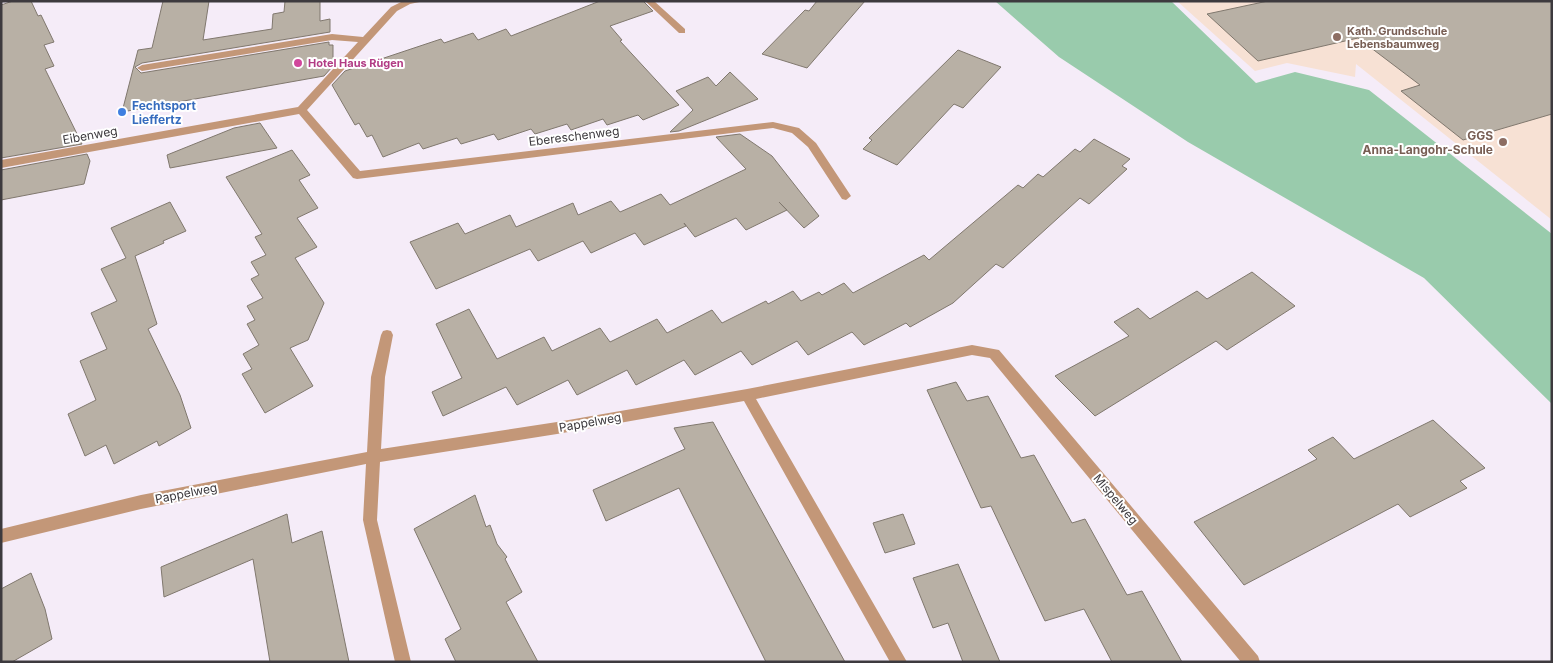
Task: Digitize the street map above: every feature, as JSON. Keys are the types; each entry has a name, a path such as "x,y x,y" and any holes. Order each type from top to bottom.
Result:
{"street":[{"path":"301,110 394,8 408,2 420,1"},
{"path":"649,1 682,31"},
{"path":"142,68 332,37 365,40"},
{"name":"Eibenweg","path":"1,164 301,110"},
{"name":"Ebereschenweg","path":"301,110 357,176 773,124 795,130 812,145 846,196"},
{"path":"387,335 378,377 372,457 370,520 403,662"},
{"name":"Pappelweg","path":"1,536 141,502 372,457 557,428 747,395 972,350"},
{"name":"Mispelweg","path":"972,350 994,354 1252,662"},
{"path":"747,395 899,662"}],"shaded area":[{"path":"1177,1 1552,1 1552,220 1356,64 1355,77 1287,63 1255,71"}],"green space":[{"path":"995,1 1171,1 1256,83 1295,72 1369,90 1552,234 1552,404 1424,278 1188,142 1059,57"}],"building":[{"path":"13,1 31,1 38,16 41,15 54,42 44,45 54,66 45,69 82,144 1,158 1,5"},
{"path":"163,1 209,1 203,40 272,29 273,14 284,12 285,1 320,1 320,21 330,19 330,32 142,63 135,67 141,73 329,42 329,45 333,45 333,66 324,76 122,112 138,50 152,48"},
{"path":"600,1 643,1 653,11 610,26 622,40 620,41 679,105 643,120 638,115 607,125 603,119 571,130 567,124 535,134 531,129 498,140 494,134 461,144 457,138 423,149 419,143 383,157 372,135 367,137 359,123 355,125 332,85 345,71 441,39 444,43 473,33 478,40 506,29 511,36"},
{"path":"817,1 865,1 807,68 762,54 805,10 809,11"},
{"path":"1268,1 1552,1 1552,114 1463,140 1401,91 1420,85 1358,38 1258,61 1207,14"},
{"path":"958,50 1001,67 963,108 954,104 897,165 863,149 872,140 869,138"},
{"path":"730,72 758,99 679,131 670,132 693,110 676,91 708,77 716,86"},
{"path":"260,123 277,148 170,168 167,155 234,128"},
{"path":"740,134 772,156 819,216 804,228 787,210 746,230 736,218 695,237 684,223 686,226 644,245 635,233 591,253 583,241 538,261 530,249 436,289 410,242 458,223 465,234 510,215 516,227 573,203 578,215 611,201 620,212 661,194 670,205 746,169 716,137"},
{"path":"1094,139 1130,159 1122,166 1127,169 1089,204 1080,198 1003,268 996,264 953,303 910,327 906,323 864,345 852,332 808,355 797,341 752,365 741,351 695,375 684,360 636,385 627,370 577,395 568,380 517,405 506,387 443,416 432,392 462,378 436,324 469,309 497,359 544,337 552,351 600,328 610,342 657,319 667,333 712,310 722,323 766,301 768,304 793,291 801,301 819,292 822,295 844,283 853,293 924,255 929,260 1018,185 1023,188 1038,174 1043,177 1075,149 1080,152"},
{"path":"292,150 310,175 299,180 318,208 297,218 317,247 295,258 324,303 308,340 290,348 313,386 265,413 242,374 252,369 243,354 259,345 247,324 255,320 247,306 263,298 251,279 259,275 251,262 266,255 255,237 262,234 226,177"},
{"path":"87,154 90,161 84,184 1,200 1,170"},
{"path":"170,202 186,231 135,256 157,324 148,329 180,395 191,428 159,446 157,441 114,464 106,445 85,456 68,414 96,400 80,361 107,349 91,313 117,301 101,269 126,258 111,228"},
{"path":"1252,272 1295,306 1227,350 1216,341 1095,416 1055,376 1129,336 1114,322 1138,308 1150,319 1197,291 1207,299"},
{"path":"956,382 967,401 988,396 1021,458 1034,455 1072,523 1085,519 1127,595 1142,591 1182,662 1112,662 1084,609 1045,621 991,506 981,508 927,390"},
{"path":"1433,420 1485,468 1460,481 1467,488 1410,517 1398,504 1244,585 1194,522 1317,459 1308,450 1333,437 1354,459"},
{"path":"713,422 845,662 766,662 679,488 606,521 593,490 685,449 674,428"},
{"path":"475,495 486,527 490,525 497,544 507,557 505,559 522,592 506,602 538,662 456,662 445,639 461,629 414,529"},
{"path":"287,514 292,543 322,531 349,662 270,662 253,559 164,597 161,567"},
{"path":"903,514 915,544 885,553 873,523"},
{"path":"958,564 1000,662 963,662 948,623 933,628 913,578"},
{"path":"31,573 45,609 52,639 12,662 1,662 1,589"}],"place":[{"name":"Kath. Grundschule Lebensbaumweg","path":"1337,37"},
{"name":"Hotel Haus Rügen","path":"298,63"},
{"name":"Fechtsport Lieffertz","path":"122,112"},
{"name":"GGS Anna-Langohr-Schule","path":"1503,142"}]}
